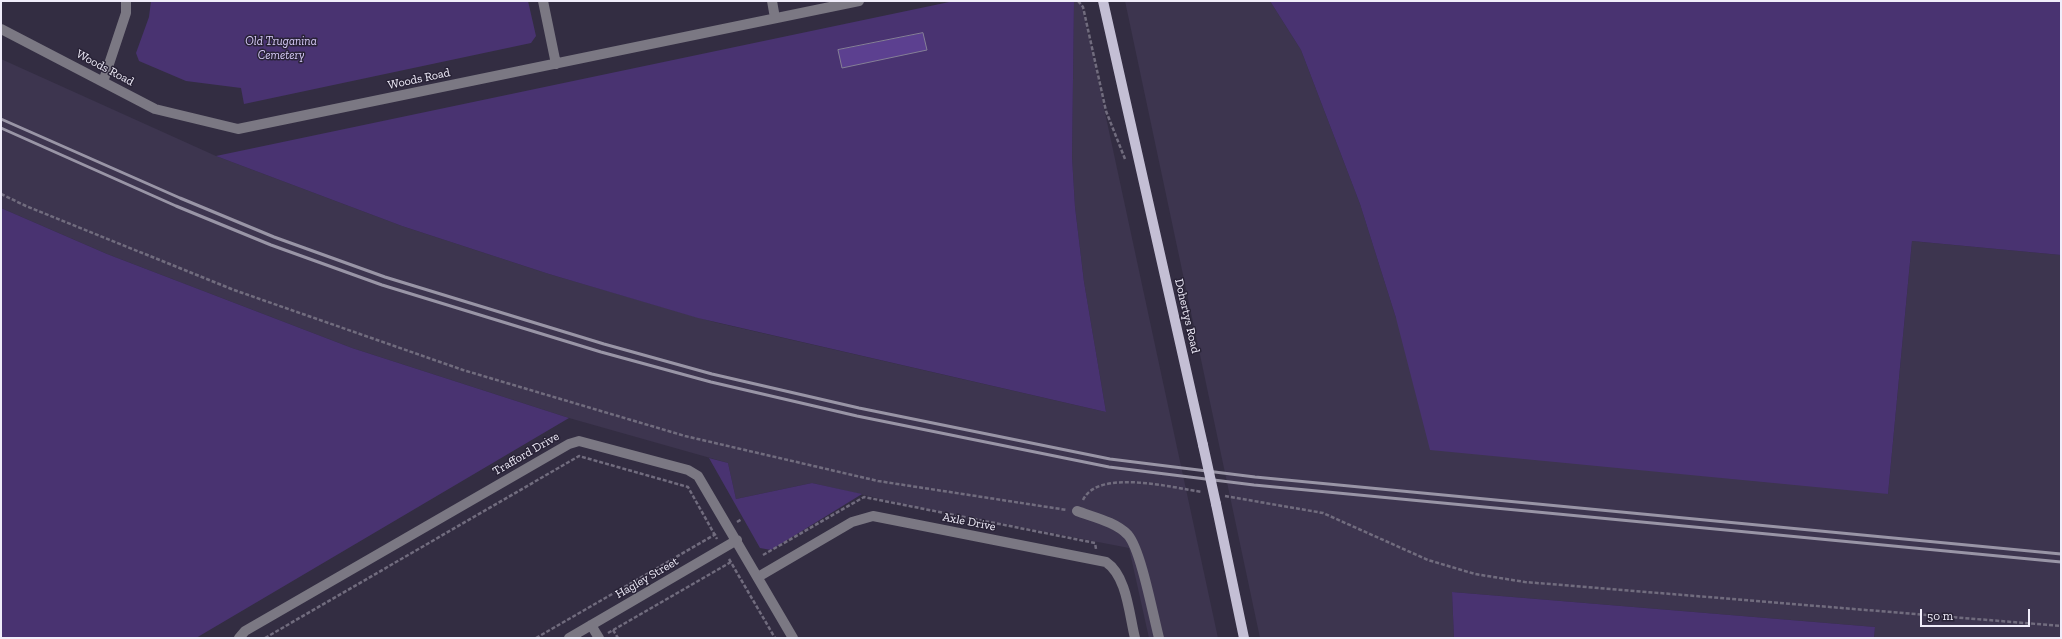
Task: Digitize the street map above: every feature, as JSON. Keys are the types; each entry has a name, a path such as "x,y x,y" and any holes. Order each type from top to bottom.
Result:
{"main road":[{"name":"Dohertys Road","path":"1103,1 1203,445 1219,499 1244,638"}],"street":[{"path":"103,82 126,13 126,1"},
{"path":"543,1 556,64"},
{"path":"772,1 775,18"},
{"name":"Woods Road","path":"1,28 155,109 238,129 859,1"},
{"name":"Trafford Drive","path":"239,638 245,631 574,442 591,443 694,473 705,485 793,638"},
{"path":"1077,511 1117,527 1127,535 1136,548 1159,638"},
{"name":"Axle Drive","path":"758,577 852,522 873,516 1106,562 1116,570 1122,581 1135,638"},
{"name":"Hagley Street","path":"569,638 737,540"},
{"path":"591,625 599,638"}],"path":[{"path":"1078,1 1083,7 1106,111"},
{"path":"1,194 26,206 234,290 463,370 677,434 878,481 1077,511 1086,494 1102,484 1128,482 1206,493"},
{"path":"265,638 579,456 688,487 722,549 775,638"},
{"path":"1219,499 1323,513 1428,560 1482,575 1533,583 2061,626"},
{"path":"536,638 742,519"},
{"path":"599,638 731,562"},
{"path":"613,630 618,638"}],"shaded area":[{"path":"1074,1 1081,1 1218,638 1149,638 1129,548 907,505 812,483 736,499 728,463 569,418 352,348 107,254 1,208 1,59 216,156 402,226 549,274 714,322 1106,412 1084,282 1075,207 1072,157"},
{"path":"1125,1 1270,1 1301,50 1360,204 1396,318 1888,494 1912,241 2061,255 2061,638 1874,638 1875,627 1452,592 1454,638 1260,638"}],"green space":[{"name":"Old Truganina Cemetery","path":"151,1 528,1 536,36 531,43 244,104 241,88 186,81 139,61 136,53 149,17"},
{"path":"954,1 1074,1 1072,157 1075,207 1084,282 1106,412 698,318 549,274 402,226 216,156"},
{"path":"1270,1 2061,1 2061,255 1912,241 1888,494 1430,450 1396,318 1360,204 1301,50"},
{"path":"1,208 107,254 352,348 569,418 196,638 1,638"},
{"path":"709,458 728,463 736,499 812,483 862,494 771,550 760,548"},
{"path":"1452,592 1875,627 1874,638 1454,638"}],"building":[{"path":"923,33 927,50 842,68 838,50"}],"railway":[{"path":"1,119 180,198 274,237 385,277 604,344 712,374 859,408 1110,459 1255,477 2061,554"},
{"path":"1,128 176,206 271,245 382,285 601,352 711,382 857,416 1109,467 1254,485 2061,562"}]}
